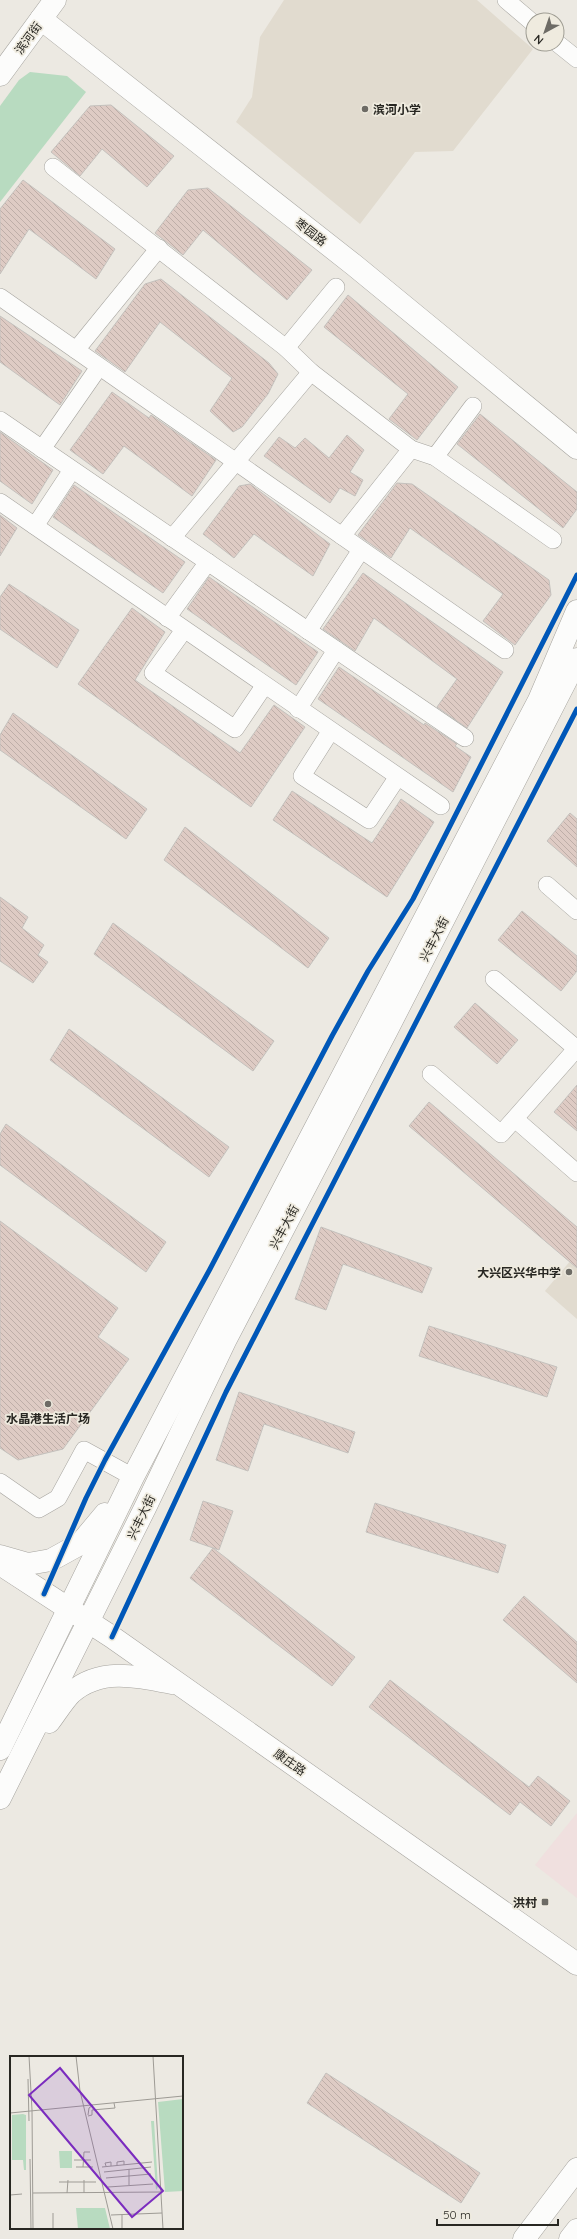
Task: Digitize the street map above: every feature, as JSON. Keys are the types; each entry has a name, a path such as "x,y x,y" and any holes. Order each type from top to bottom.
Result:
{"main road":[{"name":"滨河街","path":"0,75 55,0"},
{"name":"枣园路","path":"41,19 354,266 577,448"},
{"name":"兴丰大街","path":"0,1749 130,1483 539,700 577,611"},
{"name":"兴丰大街","path":"0,1798 146,1508 225,1341 386,1032 577,659"},
{"path":"0,1556 28,1564 51,1560 80,1544 130,1483"},
{"name":"康庄路","path":"0,1564 88,1621 181,1685 577,1964"},
{"path":"30,1737 48,1724 71,1693 90,1679 120,1674 181,1685"},
{"path":"524,2239 577,2169"},
{"path":"570,2239 577,2230"}],"street":[{"path":"506,0 525,15"},
{"path":"565,49 577,59"},
{"path":"53,167 286,348 311,372 411,449 435,457 553,540"},
{"path":"76,350 159,248"},
{"path":"286,348 336,287"},
{"path":"0,297 505,650"},
{"path":"42,449 99,367"},
{"path":"172,538 311,372"},
{"path":"435,457 473,406"},
{"path":"0,420 464,738"},
{"path":"342,536 411,449"},
{"path":"35,526 72,470"},
{"path":"0,502 330,732 441,806"},
{"path":"308,631 362,550"},
{"path":"167,618 208,562"},
{"path":"184,630 153,673 235,729 264,686"},
{"path":"298,709 336,650"},
{"path":"330,732 302,776 368,820 397,778"},
{"path":"547,885 577,911"},
{"path":"431,1074 501,1134 577,1049 494,980"},
{"path":"515,1119 577,1172"},
{"path":"0,1482 39,1509 58,1498 84,1450 130,1483"}],"shaded area":[{"name":"滨河小学","path":"284,0 477,0 525,42 525,52 531,52 453,151 415,152 360,224 236,122 252,97 260,37"},
{"name":"大兴区兴华中学","path":"577,1253 577,1319 545,1291"},
{"path":"577,1813 577,1898 535,1865"}],"green space":[{"path":"30,72 67,76 86,92 0,202 0,106 19,80"}],"building":[{"path":"111,105 174,156 147,187 102,149 80,176 51,152 90,106"},
{"path":"23,180 115,249 96,279 29,229 0,274 0,209"},
{"path":"208,188 312,270 287,300 203,230 183,255 155,233 188,190"},
{"path":"161,279 269,363 278,374 268,394 242,427 233,432 210,411 232,378 160,322 125,372 95,351 145,284"},
{"path":"348,295 458,387 417,440 389,419 408,394 324,327"},
{"path":"0,316 82,371 60,405 0,362"},
{"path":"112,392 149,418 151,415 216,460 192,496 124,446 103,474 70,450"},
{"path":"480,414 577,492 577,509 563,528 457,444"},
{"path":"0,432 53,470 32,504 0,481"},
{"path":"347,435 364,450 350,472 363,480 355,496 340,488 330,503 264,456 279,437 295,448 305,438 329,458"},
{"path":"397,483 412,484 549,580 551,595 515,645 483,621 503,594 410,528 391,558 358,535"},
{"path":"250,484 330,544 313,576 254,534 234,558 203,534 239,486"},
{"path":"74,485 185,562 163,593 53,517"},
{"path":"0,515 17,528 0,556"},
{"path":"363,573 503,672 467,728 437,707 457,679 374,618 355,651 323,629"},
{"path":"209,577 318,652 296,685 187,609"},
{"path":"9,584 79,630 57,668 0,629 0,597"},
{"path":"132,608 165,632 135,680 240,753 274,705 305,727 251,807 78,684"},
{"path":"339,667 424,725 425,723 457,744 455,746 471,757 453,792 318,699"},
{"path":"13,713 147,809 126,839 0,750 0,735"},
{"path":"292,791 372,843 401,799 434,822 387,897 273,820"},
{"path":"570,813 577,819 577,867 547,841"},
{"path":"185,827 329,938 308,968 164,860"},
{"path":"0,897 28,917 22,928 44,945 38,955 48,962 33,983 0,961"},
{"path":"522,911 577,956 577,971 561,991 498,940"},
{"path":"113,923 274,1041 253,1071 94,954"},
{"path":"475,1003 518,1040 497,1064 454,1027"},
{"path":"69,1029 229,1147 209,1177 50,1060"},
{"path":"577,1085 577,1131 554,1112"},
{"path":"429,1102 577,1227 577,1268 409,1126"},
{"path":"6,1124 166,1242 146,1272 0,1165 0,1134"},
{"name":"水晶港生活广场","path":"0,1221 118,1308 98,1337 129,1359 63,1449 18,1460 0,1448"},
{"path":"321,1227 432,1268 422,1293 343,1264 326,1310 295,1299"},
{"path":"429,1326 557,1367 547,1397 419,1356"},
{"path":"239,1392 355,1432 348,1453 264,1424 248,1471 216,1460"},
{"path":"203,1501 233,1511 219,1550 190,1540"},
{"path":"375,1503 506,1545 498,1573 366,1532"},
{"path":"213,1548 355,1657 332,1686 190,1578"},
{"path":"524,1596 577,1642 577,1683 503,1620"},
{"path":"390,1680 529,1787 538,1776 570,1801 551,1826 520,1802 510,1815 369,1707"},
{"path":"326,2073 480,2173 461,2203 307,2103"}],"cycle path":[{"path":"44,1594 86,1498 105,1460 210,1269 332,1036 368,971 413,899 577,575"},
{"path":"112,1637 226,1392 577,709"}],"place":[{"name":"滨河小学","path":"365,109"},
{"name":"大兴区兴华中学","path":"569,1272"},
{"name":"水晶港生活广场","path":"48,1404"},
{"name":"洪村","path":"545,1902"}]}
